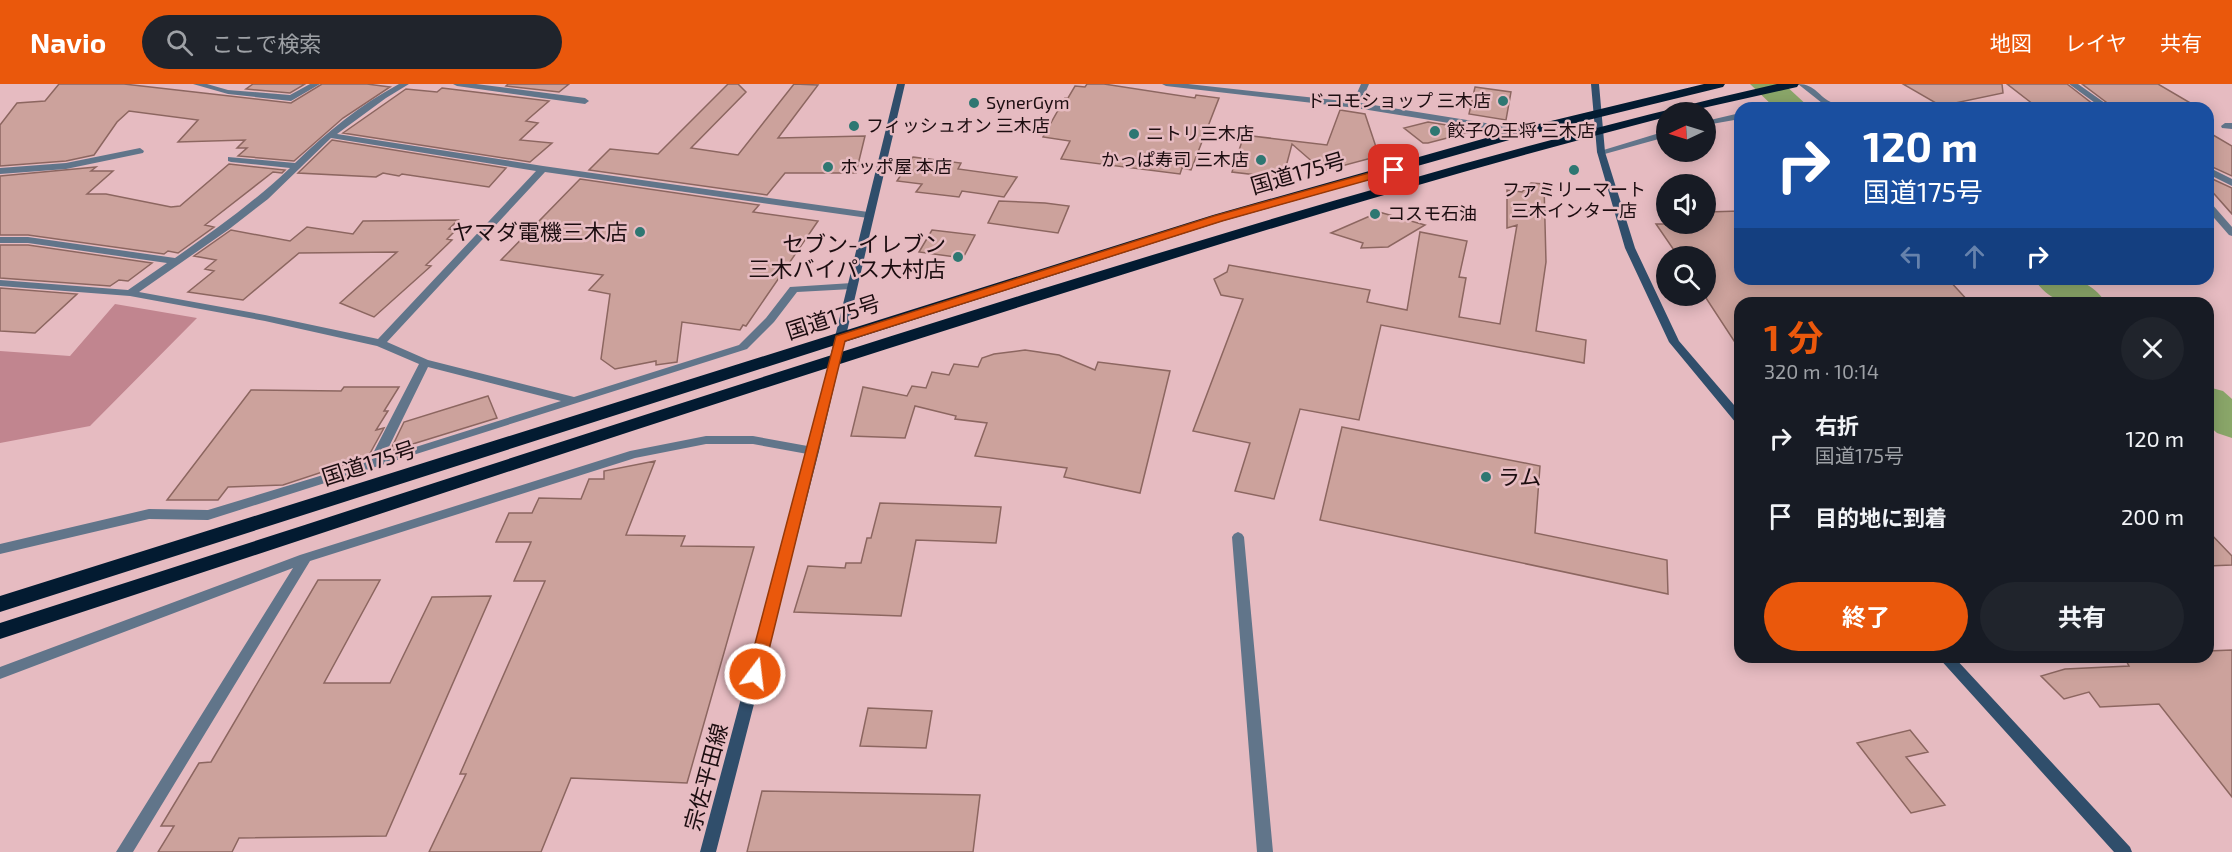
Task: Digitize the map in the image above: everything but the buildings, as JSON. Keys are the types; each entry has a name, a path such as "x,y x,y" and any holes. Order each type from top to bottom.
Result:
{"highway":[{"name":"国道175号","path":"0,631 835,359 1719,84"},
{"name":"国道175号","path":"1713,102 1793,84"},
{"name":"国道175号","path":"0,604 1218,218 1523,132 1656,114"}],"main road":[{"name":"宗佐平田線","path":"708,852 813,451 868,214 902,84"},
{"path":"1595,84 1601,152 1630,248 1674,342 1734,413"},
{"path":"1951,663 2124,852"}],"street":[{"path":"197,84 228,92 291,98 316,84"},
{"path":"228,92 241,84"},
{"path":"130,293 257,203 299,166 329,135 383,96 405,84"},
{"path":"457,84 585,101"},
{"path":"1166,84 1356,105 1523,132"},
{"path":"1356,105 1365,84"},
{"path":"1803,84 1826,102"},
{"path":"2073,84 2099,102"},
{"path":"1716,121 1734,117"},
{"path":"329,135 543,169 868,214"},
{"path":"1601,152 1656,137"},
{"path":"0,171 66,166 140,151"},
{"path":"231,159 299,166"},
{"path":"380,344 543,169"},
{"path":"2214,174 2232,183"},
{"path":"2214,212 2232,234"},
{"path":"0,240 28,240 175,261"},
{"path":"0,283 130,293 265,318 380,344 424,363 573,400"},
{"path":"0,549 149,514 208,515 374,464 743,347 770,320 795,289 852,286"},
{"path":"374,464 424,363"},
{"path":"0,673 305,558 634,454 706,440 753,440 813,451"},
{"path":"1238,537 1265,852"},
{"path":"124,852 305,558"}],"shaded area":[{"path":"115,304 197,318 90,426 0,443 0,351 70,356"}],"waterway":[{"path":"1765,84 1787,102"},
{"path":"2062,285 2078,297"},
{"path":"2214,406 2232,423"}],"place":[{"name":"ドコモショップ 三木店","path":"1503,101"},
{"name":"SynerGym","path":"974,103"},
{"name":"フィッシュオン 三木店","path":"854,126"},
{"name":"餃子の王将 三木店","path":"1435,131"},
{"name":"ニトリ三木店","path":"1134,134"},
{"name":"かっぱ寿司 三木店","path":"1261,160"},
{"name":"ホッポ屋 本店","path":"828,167"},
{"name":"ファミリーマート 三木インター店","path":"1574,170"},
{"name":"コスモ石油","path":"1375,214"},
{"name":"ヤマダ電機三木店","path":"640,232"},
{"name":"セブン-イレブン 三木バイパス大村店","path":"958,257"},
{"name":"ラム","path":"1486,477"}],"route":[{"path":"755,674 840,339 1218,218 1394,170"}]}
